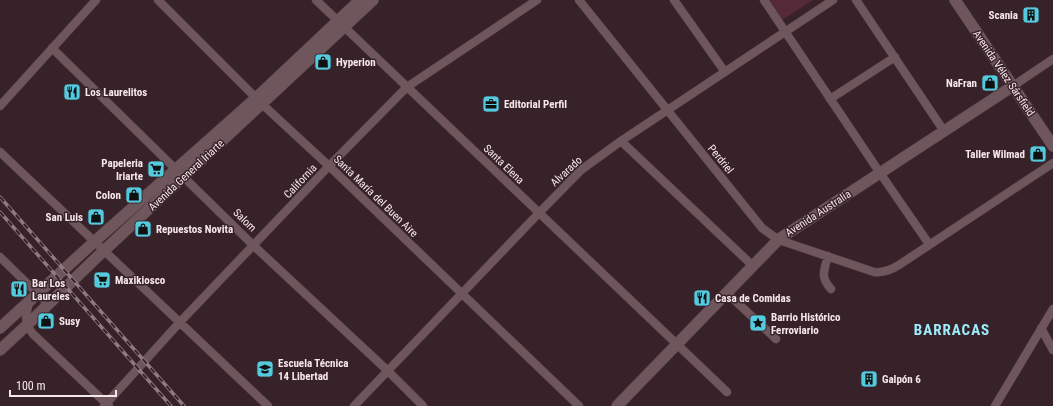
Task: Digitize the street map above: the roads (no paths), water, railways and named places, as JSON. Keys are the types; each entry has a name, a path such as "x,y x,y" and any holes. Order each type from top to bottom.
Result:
{"main road":[{"name":"Avenida General Iriarte","path":"341,24 360,0"},
{"name":"Avenida General Iriarte","path":"0,328 94,242 180,172 341,24 373,0"},
{"name":"Avenida Vélez Sársfield","path":"956,0 1053,146"},
{"name":"Avenida Australia","path":"617,406 779,239 1013,86"},
{"name":"Avenida General Iriarte","path":"0,350 104,251 180,172"}],"street":[{"path":"0,106 96,0"},
{"name":"Santa María del Buen Aire","path":"158,0 259,101 329,166 579,406"},
{"name":"Santa Elena","path":"316,0 727,392"},
{"name":"California","path":"107,405 180,322 329,166 407,87 537,0"},
{"name":"Perdriel","path":"579,0 766,231 779,239 878,273 887,271 899,265 929,244"},
{"path":"674,0 725,72"},
{"path":"764,0 929,244 1053,163"},
{"name":"Alvarado","path":"354,406 461,293 581,170 621,141 833,0"},
{"path":"856,0 944,131"},
{"name":"Salom","path":"52,48 254,246 388,371 423,406"},
{"path":"830,99 895,57"},
{"name":"Avenida Australia","path":"1013,86 1053,59"},
{"path":"621,141 753,266"},
{"path":"0,152 268,406"},
{"path":"828,256 823,275 825,283 831,289"},
{"path":"0,258 48,304"},
{"path":"727,293 776,339"},
{"path":"28,303 26,312 27,325 33,334 107,405"},
{"path":"995,406 1053,309"},
{"path":"1041,328 1053,350"}],"railway":[{"path":"0,197 184,406"},
{"path":"0,212 171,406"}],"place":[{"name":"Scania","path":"1031,15"},
{"name":"Hyperion","path":"323,62"},
{"name":"NaFran","path":"990,83"},
{"name":"Los Laurelitos","path":"72,92"},
{"name":"Editorial Perfil","path":"491,104"},
{"name":"Taller Wilmad","path":"1038,154"},
{"name":"Papeleria Iriarte","path":"156,169"},
{"name":"Colon","path":"134,195"},
{"name":"San Luis","path":"96,217"},
{"name":"Repuestos Novita","path":"143,229"},
{"name":"Maxikiosco","path":"102,280"},
{"name":"Bar Los Laureles","path":"19,289"},
{"name":"Casa de Comidas","path":"702,298"},
{"name":"Susy","path":"46,321"},
{"name":"Barrio Histórico Ferroviario","path":"758,323"},
{"name":"Escuela Técnica 14 Libertad","path":"265,369"},
{"name":"Galpón 6","path":"869,379"}],"district":[{"name":"BARRACAS","path":"952,330"}]}
